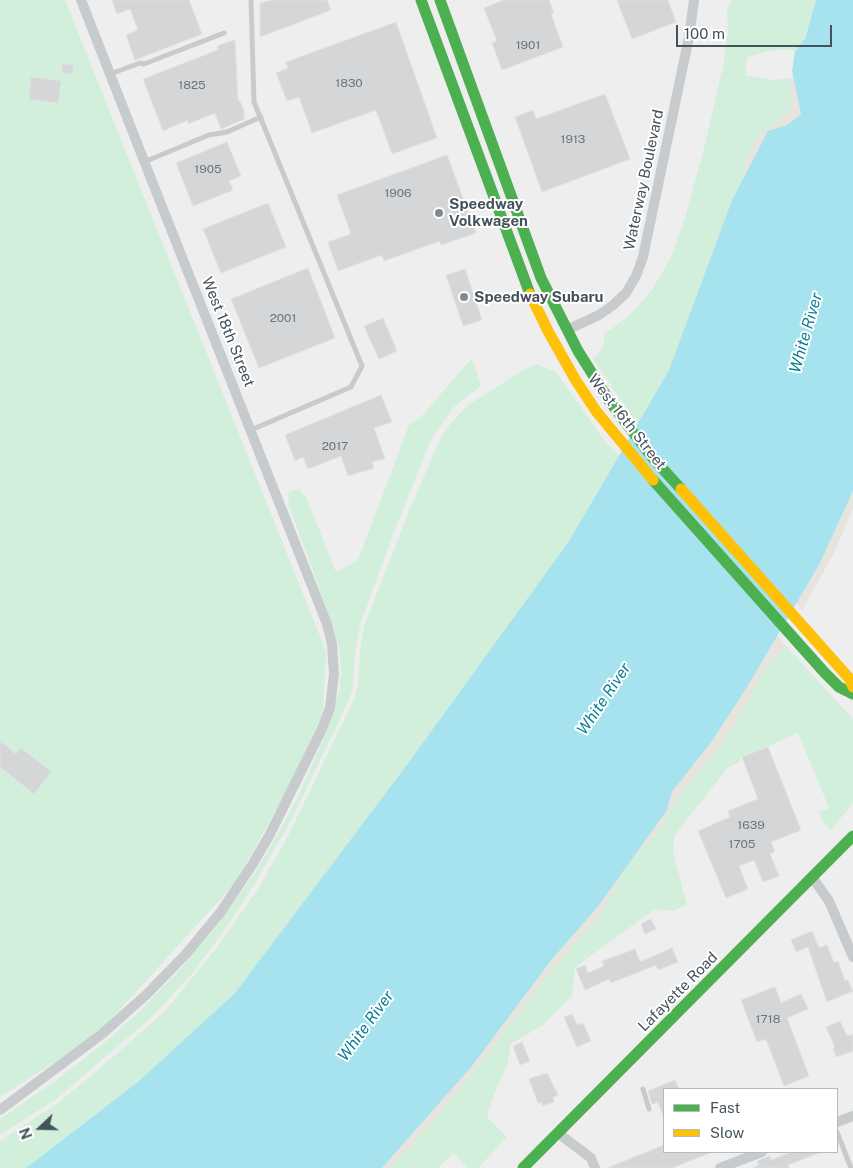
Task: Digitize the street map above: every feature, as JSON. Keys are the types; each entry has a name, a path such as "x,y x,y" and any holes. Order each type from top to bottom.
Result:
{"main road":[{"name":"West 16th Street","path":"421,0 526,285 549,333 575,379 596,411 641,466 824,672 839,687 853,694"},
{"name":"West 16th Street","path":"440,0 541,278 578,351 610,402 652,457 849,678 853,688"},
{"name":"Lafayette Road","path":"524,1168 853,836"}],"street":[{"name":"West 18th Street","path":"0,1110 102,1034 146,995 186,954 220,913 269,836 321,731 330,708 334,678 334,654 327,624 81,0"},
{"name":"Waterway Boulevard","path":"567,330 599,315 612,306 626,292 638,272 688,43 694,0"},
{"path":"812,877 829,901 852,950"},
{"path":"838,1122 853,1116"},
{"path":"558,1133 591,1158 595,1168"},
{"path":"720,1168 746,1163 761,1153"}],"lane":[{"path":"250,430 351,387 362,366 254,102 251,0"},
{"path":"110,74 140,63 144,64 224,33"},
{"path":"144,162 209,135 228,132 261,118"},
{"path":"643,1089 649,1109"},
{"path":"838,1135 851,1168"}],"green space":[{"path":"0,0 65,0 326,651 323,713 287,790 235,883 96,1036 0,1097"},
{"path":"732,0 816,0 805,39 795,51 785,49 769,51 748,57 745,75 774,80 790,78 793,102 788,114 756,139 746,162 743,180 732,200 669,370 637,424 592,357 596,356 604,345 604,334 629,316 652,290 671,257 685,218 705,144 724,62 728,36 727,11"},
{"path":"472,358 481,386 455,406 432,438 394,532 360,625 355,654 353,688 350,698 292,819 254,885 228,925 192,974 153,1016 56,1099 0,1135 0,1119 53,1083 105,1042 141,1010 183,966 218,924 251,878 298,797 326,733 334,709 339,692 341,668 339,649 333,626 289,506 288,493 299,489 303,495 305,494 336,572 358,560 409,425 420,418"},
{"path":"537,364 556,372 606,443 619,455 569,541 409,762 235,993 139,1081 26,1168 0,1168 0,1141 58,1103 165,1011 215,950 258,889 288,836 354,699 358,686 360,649 364,626 409,511 440,439 451,423 468,405 528,367"},
{"path":"787,647 853,719 853,803 831,830 823,823 819,812 829,808 798,733 739,759 740,762 728,767 674,836 673,852 687,905 672,911 655,909 575,967 572,996 543,1025 511,1044 508,1062 487,1117 507,1137 478,1168 468,1168 453,1153 438,1168 390,1168 431,1124 569,950 602,913 626,865 655,835 686,785 715,754 743,710 764,669"}],"sand":[{"path":"790,78 794,78 801,114 787,125 768,131 743,180 746,162 756,139 788,114 793,102"},
{"path":"853,491 853,509 834,553 802,610 796,603 819,565"},
{"path":"777,635 787,647 764,669 743,710 715,754 686,785 655,835 626,865 667,810 672,792 712,741"},
{"path":"626,865 602,913 569,950 431,1124 390,1168 382,1168 472,1066 553,958 596,909"}],"water":[{"name":"White River","path":"816,0 853,0 853,491 819,565 747,687 712,741 672,792 667,810 596,909 553,958 472,1066 382,1168 26,1168 139,1081 235,993 409,762 569,541 669,370 732,200 768,131 787,125 801,114 792,71 795,51 805,39"}],"building":[{"path":"112,0 189,0 202,34 135,60 126,35 138,30 130,9 117,14"},
{"path":"272,0 327,0 331,10 260,37 260,3"},
{"path":"504,0 549,0 554,13 551,14 563,47 502,70 492,43 497,41 484,8"},
{"path":"617,0 668,0 676,22 632,39"},
{"path":"396,22 437,138 392,154 376,110 312,133 299,97 287,101 276,73 288,68 286,62"},
{"path":"235,40 238,101 240,101 244,111 244,119 221,129 215,113 188,124 188,120 163,131 143,79 218,50 217,46"},
{"path":"62,64 73,65 73,74 62,73"},
{"path":"31,77 61,81 58,103 29,99"},
{"path":"605,94 630,159 542,192 515,117 533,110 536,119"},
{"path":"227,142 241,176 229,181 233,190 193,206 176,163"},
{"path":"447,155 476,233 441,245 440,241 384,261 382,255 338,271 328,242 351,234 337,195"},
{"path":"268,203 286,247 221,273 203,229"},
{"path":"308,268 335,338 259,368 231,299"},
{"name":"Speedway Subaru","path":"465,269 482,320 463,326 446,275"},
{"path":"383,318 397,351 379,359 364,326"},
{"path":"381,395 392,422 374,428 385,459 372,462 374,468 348,476 341,456 308,469 303,457 295,461 285,435"},
{"path":"0,741 16,754 21,748 51,772 34,794 0,767"},
{"path":"768,747 801,830 771,842 775,851 770,854 779,876 763,882 754,860 739,866 748,889 726,898 698,831 730,817 728,811 758,799 742,757"},
{"path":"651,919 656,929 645,934 641,924"},
{"path":"812,931 819,948 827,945 834,963 838,961 845,981 848,980 853,991 827,1002 808,947 796,952 791,940"},
{"path":"672,948 678,962 658,970 656,965 611,983 609,979 585,990 576,969 585,965 588,973 604,966 602,961 635,949 640,962"},
{"path":"775,987 781,1003 801,994 808,1009 787,1018 809,1076 784,1086 766,1039 757,1042 741,1000"},
{"path":"572,1014 577,1025 583,1023 591,1041 577,1047 564,1017"},
{"path":"840,1021 847,1036 853,1034 853,1051 836,1057 833,1048 835,1047 826,1027"},
{"path":"522,1042 530,1061 520,1065 513,1046"},
{"path":"547,1073 558,1095 553,1097 554,1102 542,1106 542,1102 538,1103 529,1079"},
{"path":"675,1080 679,1088 663,1088 663,1115 658,1102 652,1104 648,1091"},
{"path":"663,1145 663,1153 710,1153 672,1168 607,1168"},
{"path":"789,1153 818,1153 788,1165 789,1168 753,1168 759,1165 757,1161 770,1156 771,1160"}],"traffic: fast":[{"path":"421,0 530,294"},
{"path":"440,0 541,278 578,351 610,402 652,457 681,489"},
{"path":"653,480 824,672 839,687 853,694"},
{"path":"523,1168 853,836"}],"traffic: slow":[{"path":"530,294 549,333 596,411 653,480"},
{"path":"681,489 849,678 853,687"}],"place":[{"name":"Speedway Volkwagen","path":"439,213"},
{"name":"Speedway Subaru","path":"464,297"}]}
